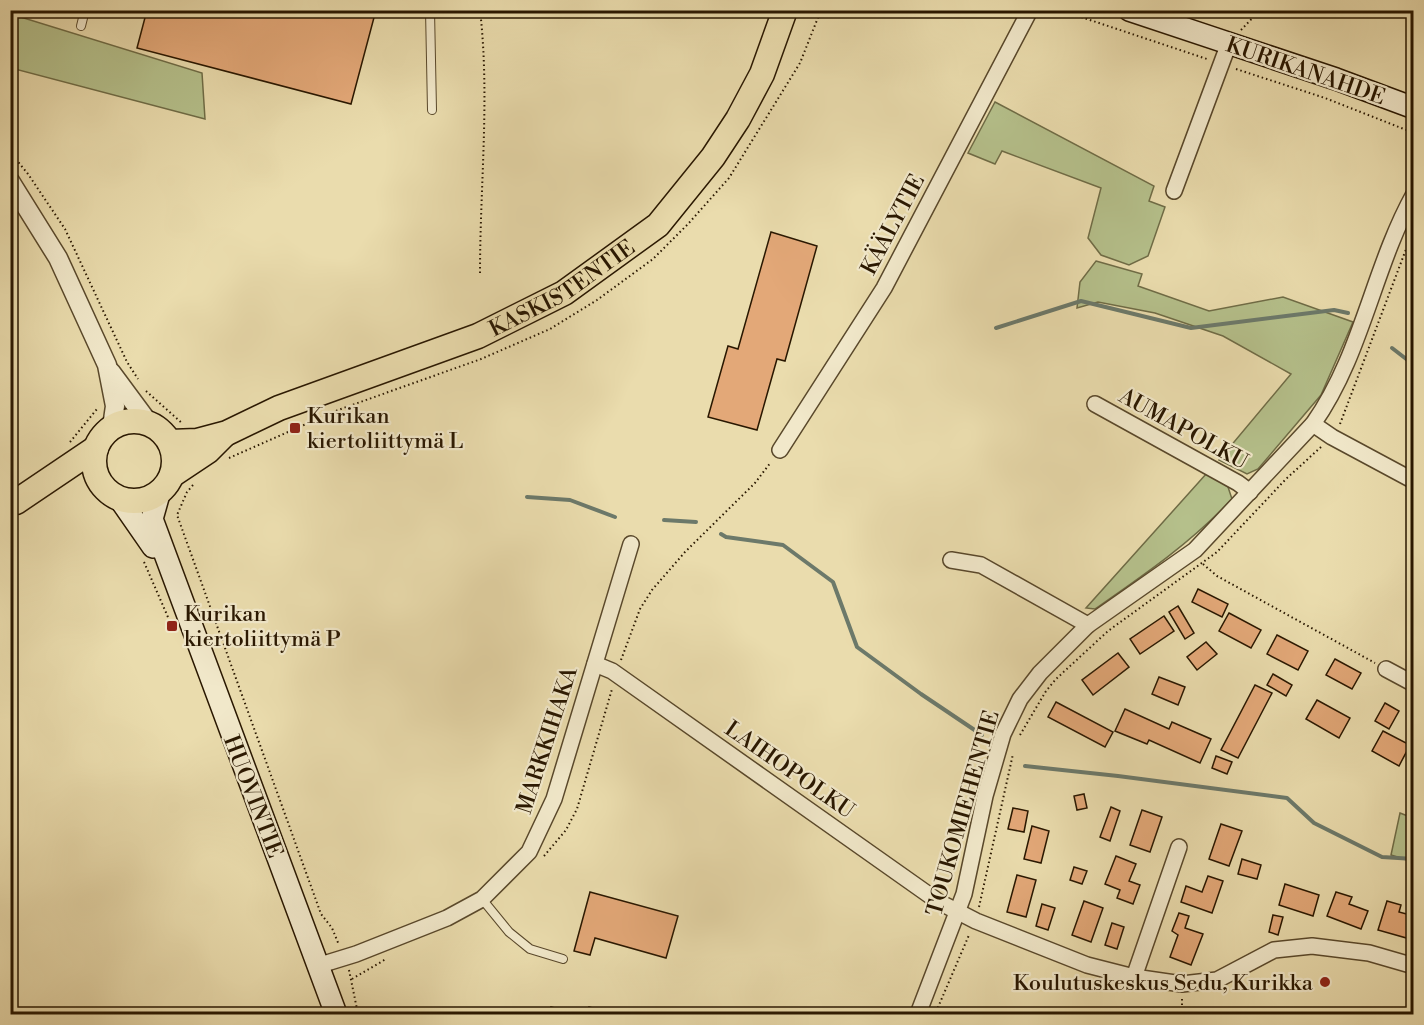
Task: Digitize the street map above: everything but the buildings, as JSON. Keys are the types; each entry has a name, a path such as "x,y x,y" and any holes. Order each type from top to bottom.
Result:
{"main road":[{"name":"KASKISTENTIE","path":"186,447 227,433 279,408 478,336 564,293 658,225 712,158 738,119 762,74 785,10"},
{"name":"KURIKANAHDE","path":"1129,10 1413,108"},
{"path":"139,422 151,426 186,447 174,452 174,464 165,485 143,502 119,498 107,490 99,480 95,464 96,448 103,435 112,426 139,422"},
{"path":"13,503 96,448"},
{"path":"13,503 83,478 99,480"},
{"name":"HUOVINTIE","path":"165,485 152,519 172,578 336,1014"},
{"name":"HUOVINTIE","path":"119,498 172,578"}],"street":[{"name":"KÄÄLYTIE","path":"780,450 884,288 1030,10"},
{"path":"1174,191 1229,43"},
{"path":"13,189 58,258 107,365 151,426"},
{"name":"TOUKOMIEHENTIE","path":"918,1014 958,913 971,866 985,796 1003,734 1020,699 1040,673 1088,625 1195,550 1313,424 1328,403 1348,360 1399,220 1413,194"},
{"path":"112,426 130,397"},
{"name":"AUMAPOLKU","path":"1095,404 1238,483 1250,492"},
{"path":"1313,424 1332,437 1413,481"},
{"name":"MARKKIHAKA","path":"317,966 344,958 447,918 482,899 528,852 554,799 631,544"},
{"path":"951,560 981,565 1088,625"},
{"name":"LAIHOPOLKU","path":"595,664 612,671 930,896 976,921 1087,965 1134,977 1182,984 1217,980 1274,950 1312,946 1369,953 1413,966"},
{"path":"1386,669 1413,684"},
{"path":"1134,977 1179,847"}],"lane":[{"path":"81,26 85,10"},
{"path":"430,10 432,110"},
{"path":"482,899 508,932 530,949 563,958"}],"path":[{"path":"480,10 484,43 485,119 480,217 480,273"},
{"path":"1060,10 1325,98 1413,133"},
{"path":"1229,43 1260,10"},
{"path":"10,152 66,229 127,362 130,397"},
{"path":"1017,740 1046,691 1056,679 1108,631 1217,552 1286,479 1332,437 1348,406 1410,239"},
{"path":"66,448 98,409 130,397 186,426 186,447 204,472 188,492 177,515 321,914 332,928 352,979 358,1014"},
{"path":"1203,564 1217,576 1386,669"},
{"path":"934,1014 976,921 1014,750"}],"green space":[{"path":"10,11 15,11 14,15 202,73 205,119 11,68"},
{"path":"995,102 1154,186 1149,201 1165,207 1148,256 1129,265 1101,255 1088,238 1101,188 1002,151 995,164 968,153"},
{"path":"1096,261 1142,274 1138,286 1209,311 1283,297 1353,322 1321,395 1258,469 1247,474 1219,460 1291,374 1223,336 1155,313 1098,302 1077,308 1080,282"},
{"path":"1207,473 1228,487 1232,499 1201,530 1149,571 1095,609 1086,608"},
{"path":"1400,813 1413,818 1413,862 1391,855"}],"waterway":[{"path":"996,328 1081,301 1191,328 1334,310 1348,313"},
{"path":"1392,348 1414,365"},
{"path":"527,497 570,500 615,517"},
{"path":"664,520 696,522"},
{"path":"721,534 726,537 783,545 833,582 857,647 982,735"},
{"path":"1025,766 1287,798 1314,823 1382,857 1414,859"}],"place":[{"name":"Kurikan kiertoliittymä L","path":"295,428"},
{"name":"Kurikan kiertoliittymä P","path":"172,626"},
{"name":"Koulutuskeskus Sedu, Kurikka","path":"1325,982"}]}
